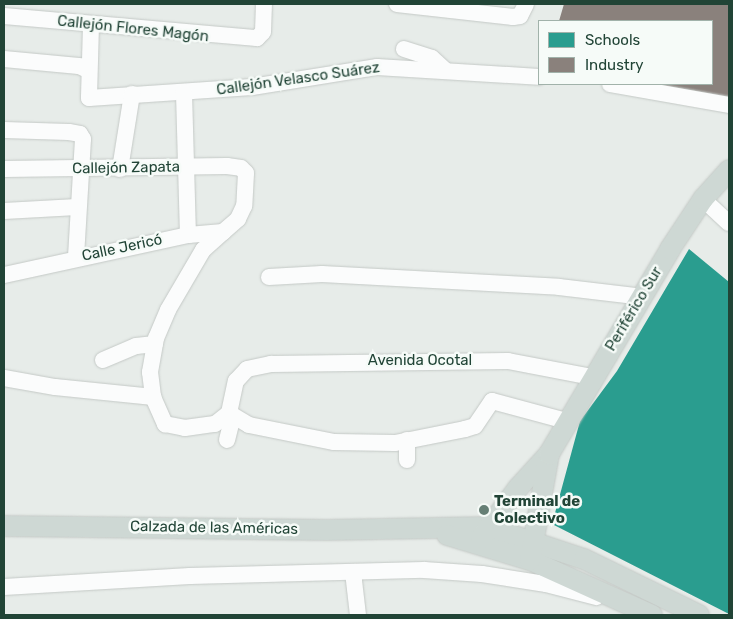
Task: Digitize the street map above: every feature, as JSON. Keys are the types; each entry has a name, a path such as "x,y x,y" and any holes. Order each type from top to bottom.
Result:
{"main road":[{"name":"Periférico Sur","path":"483,535 549,454 592,377 703,199 729,170"},
{"name":"Periférico Sur","path":"532,551 549,454"},
{"name":"Calzada de las Américas","path":"4,526 425,529 483,535 532,551 584,559 699,615"},
{"name":"Calzada de las Américas","path":"532,551 643,611"}],"street":[{"name":"Callejón Flores Magón","path":"4,16 222,37 256,38 261,36 264,4"},
{"path":"397,4 472,8 513,17 520,16 526,4"},
{"path":"4,59 78,66 88,70 91,25"},
{"path":"404,49 432,58 446,71"},
{"name":"Callejón Velasco Suárez","path":"88,70 88,97 184,93 252,87 377,66 538,77"},
{"path":"616,85 729,104"},
{"path":"184,93 184,168 188,235"},
{"path":"120,169 132,94"},
{"path":"4,130 80,134 83,139 77,207 76,257"},
{"name":"Callejón Zapata","path":"4,169 120,169 227,166 241,168 246,173 244,206 238,219 222,232"},
{"path":"703,199 729,223"},
{"path":"4,211 77,207"},
{"path":"222,232 203,250 168,310 154,344 150,372 153,397 165,424 185,428 215,424 231,414"},
{"name":"Calle Jericó","path":"4,275 76,257 188,235 222,232"},
{"path":"269,277 342,275 559,287 643,297"},
{"path":"103,360 136,346 154,344"},
{"name":"Avenida Ocotal","path":"231,414 236,381 247,369 271,364 508,360 592,377"},
{"path":"4,378 55,387 153,397"},
{"path":"231,414 249,425 334,442 407,440 475,426 492,401 566,421"},
{"path":"227,440 231,414"},
{"path":"407,440 407,460"},
{"path":"4,587 190,576 424,570 482,574 546,584 643,611"},
{"path":"353,572 358,615"}],"building: Schools":[{"path":"689,249 729,282 729,614 552,524 580,421 617,371"}],"building: Industry":[{"path":"564,4 729,4 729,98 651,85 713,85 713,20 559,20"}],"place":[{"name":"Terminal de Colectivo","path":"484,510"}]}
